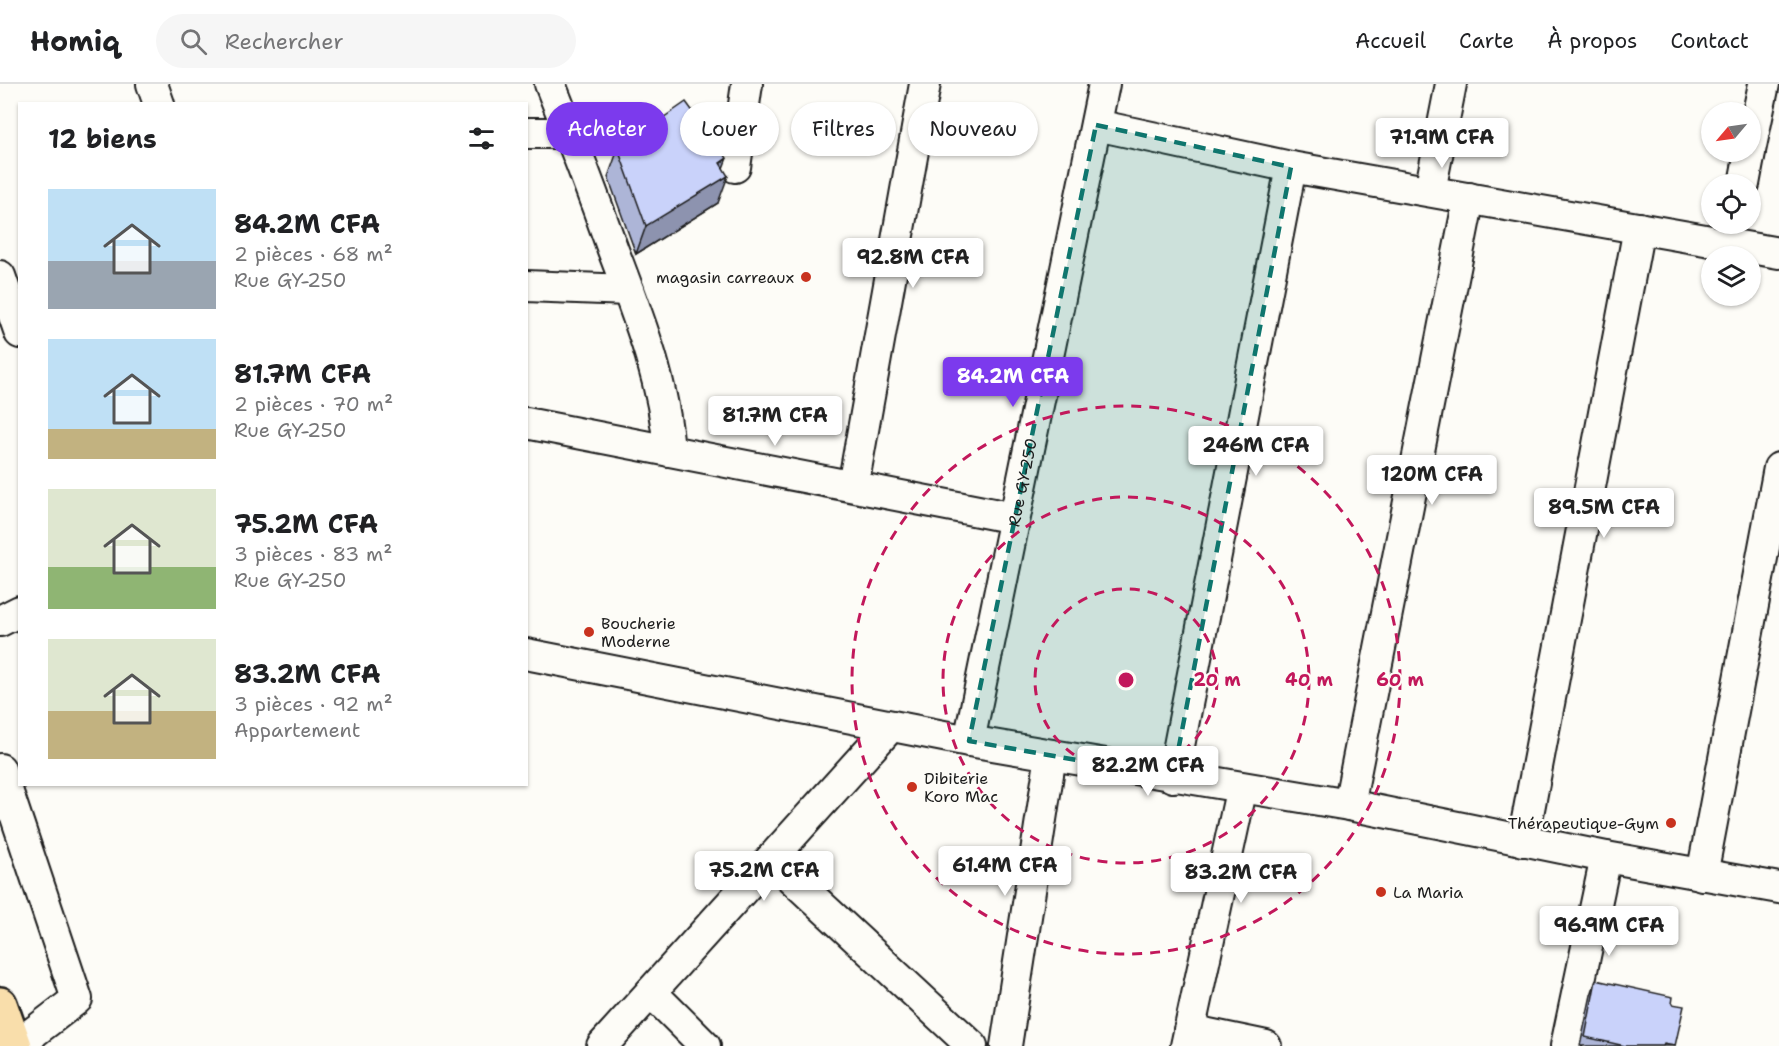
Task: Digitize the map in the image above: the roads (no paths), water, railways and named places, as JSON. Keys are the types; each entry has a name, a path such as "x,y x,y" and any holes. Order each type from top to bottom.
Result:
{"highway":[{"path":"0,1004 31,1043"}],"street":[{"path":"152,84 158,102"},
{"path":"550,84 557,102"},
{"path":"735,167 747,84"},
{"path":"853,486 926,84"},
{"name":"Rue GY-250","path":"969,741 1104,84"},
{"path":"1430,191 1451,84"},
{"path":"1760,102 1764,84"},
{"path":"1096,125 1291,167 1639,228 1701,231"},
{"path":"528,133 546,133"},
{"path":"578,156 660,382 669,451"},
{"path":"1173,777 1291,167"},
{"path":"1349,805 1469,198"},
{"path":"1522,841 1639,228"},
{"path":"1736,234 1779,253"},
{"path":"8,284 18,325"},
{"path":"528,286 628,290"},
{"path":"528,423 1014,518"},
{"path":"1701,875 1779,468"},
{"path":"0,621 18,612"},
{"path":"528,654 969,741 1234,788 1349,805 1522,841 1779,888"},
{"path":"602,1046 891,726"},
{"path":"1006,1046 1051,755"},
{"path":"0,769 77,999 31,1043"},
{"path":"1234,788 1241,791 1187,1038 1266,1046"},
{"path":"1566,1046 1606,857"},
{"path":"771,859 972,1046"},
{"path":"651,992 705,1046"}],"place":[{"name":"magasin carreaux","path":"806,277"},
{"name":"Boucherie Moderne","path":"589,632"},
{"name":"Dibiterie Koro Mac","path":"912,787"},
{"name":"Thérapeutique-Gym","path":"1671,823"},
{"name":"La Maria","path":"1381,892"}]}
